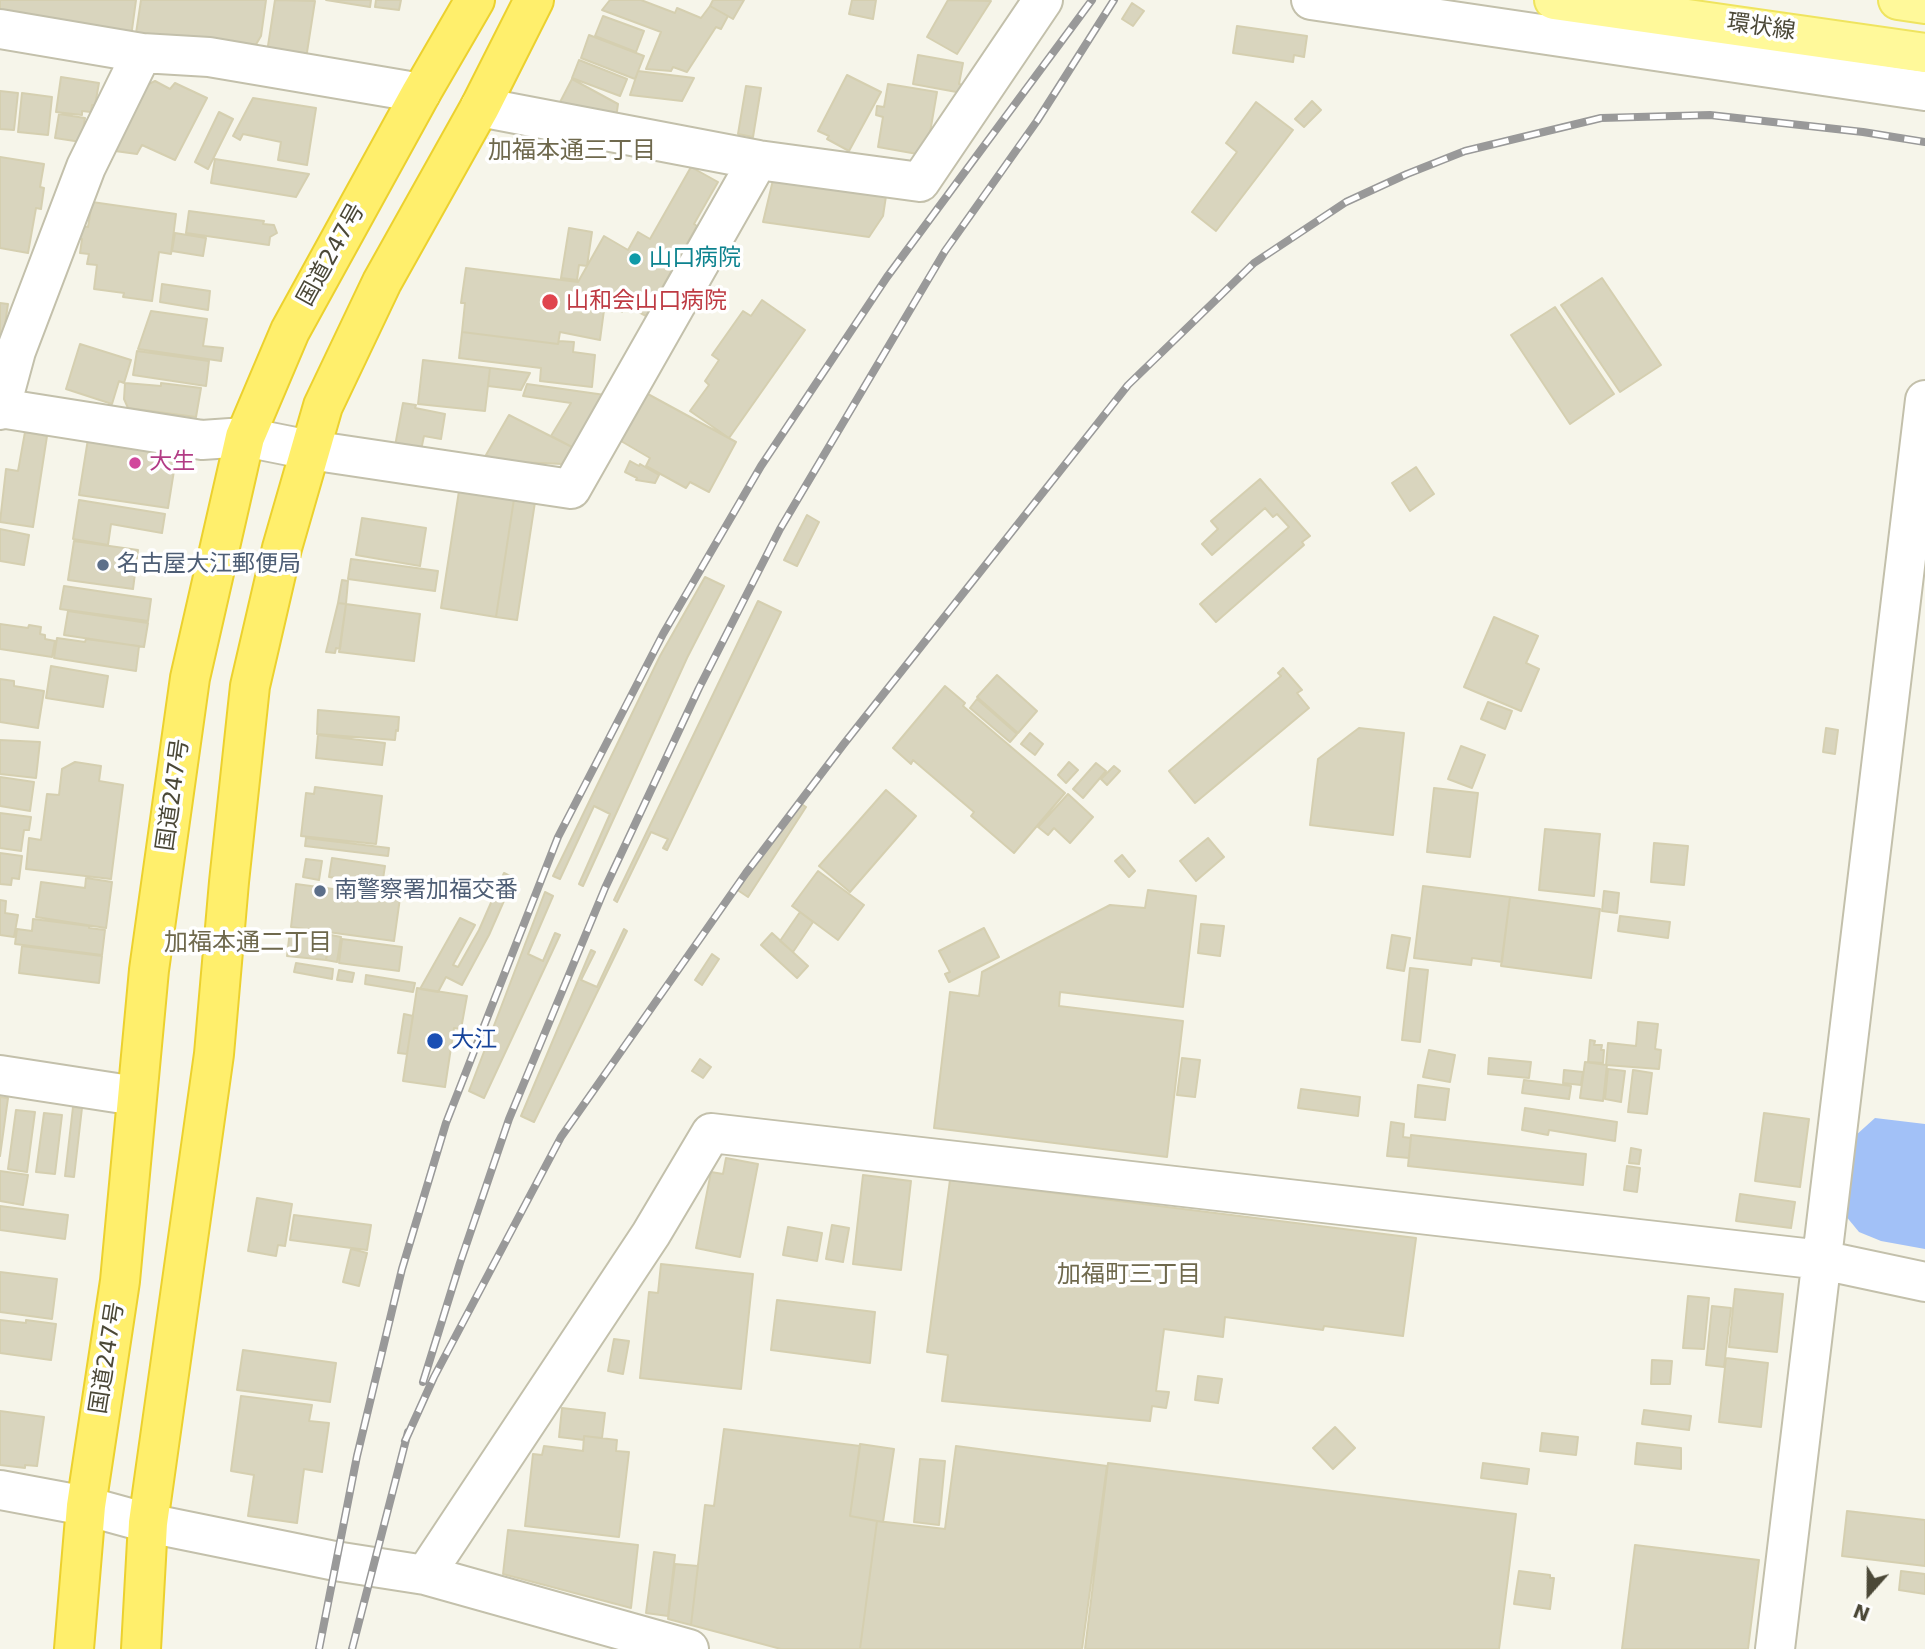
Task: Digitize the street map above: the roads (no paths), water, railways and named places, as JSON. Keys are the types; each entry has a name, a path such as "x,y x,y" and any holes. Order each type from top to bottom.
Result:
{"highway":[{"name":"国道247号","path":"74,1649 86,1506 120,1281 149,970 190,678 245,437 290,331 475,0"},
{"path":"141,1649 148,1523 215,1054 229,882 250,686 282,548 323,406 383,282 480,107 534,0"}],"main road":[{"name":"環状線","path":"1554,0 1925,52"},
{"path":"1898,0 1925,4"}],"street":[{"path":"480,107 758,160 920,182 1042,0"},
{"path":"1331,2 1925,90"},
{"path":"0,29 142,53 209,57 421,93"},
{"path":"142,53 86,167 16,351 0,409 202,440 245,437 310,450 571,489 758,160"},
{"path":"1774,1649 1920,490 1925,400"},
{"path":"0,1075 136,1096"},
{"path":"425,1576 651,1234 711,1133 1822,1260 1925,1282"},
{"path":"0,1490 86,1506 148,1523 335,1561 425,1576 689,1649"}],"water":[{"path":"1875,1118 1925,1124 1925,1249 1881,1241 1859,1232 1845,1215 1855,1136"}],"railway":[{"path":"319,1649 357,1456 402,1269 446,1123 558,837 663,634 761,466 887,277 1092,0"},
{"path":"423,1382 509,1119 605,888 699,688 780,529 945,251 1037,121 1114,0"},
{"path":"405,1441 434,1377 561,1137 746,873 843,745 1128,385 1254,263 1346,202 1407,174 1465,151 1601,118 1710,115 1863,132 1925,142"},
{"path":"352,1649 408,1432"}],"place":[{"name":"山口病院","path":"635,259"},
{"name":"山和会山口病院","path":"550,302"},
{"name":"大生","path":"135,463"},
{"name":"名古屋大江郵便局","path":"103,565"},
{"name":"南警察署加福交番","path":"320,891"},
{"name":"大江","path":"435,1041"}],"district":[{"name":"加福本通三丁目","path":"572,152"},
{"name":"加福本通二丁目","path":"248,944"},
{"name":"加福町三丁目","path":"1129,1276"}]}
